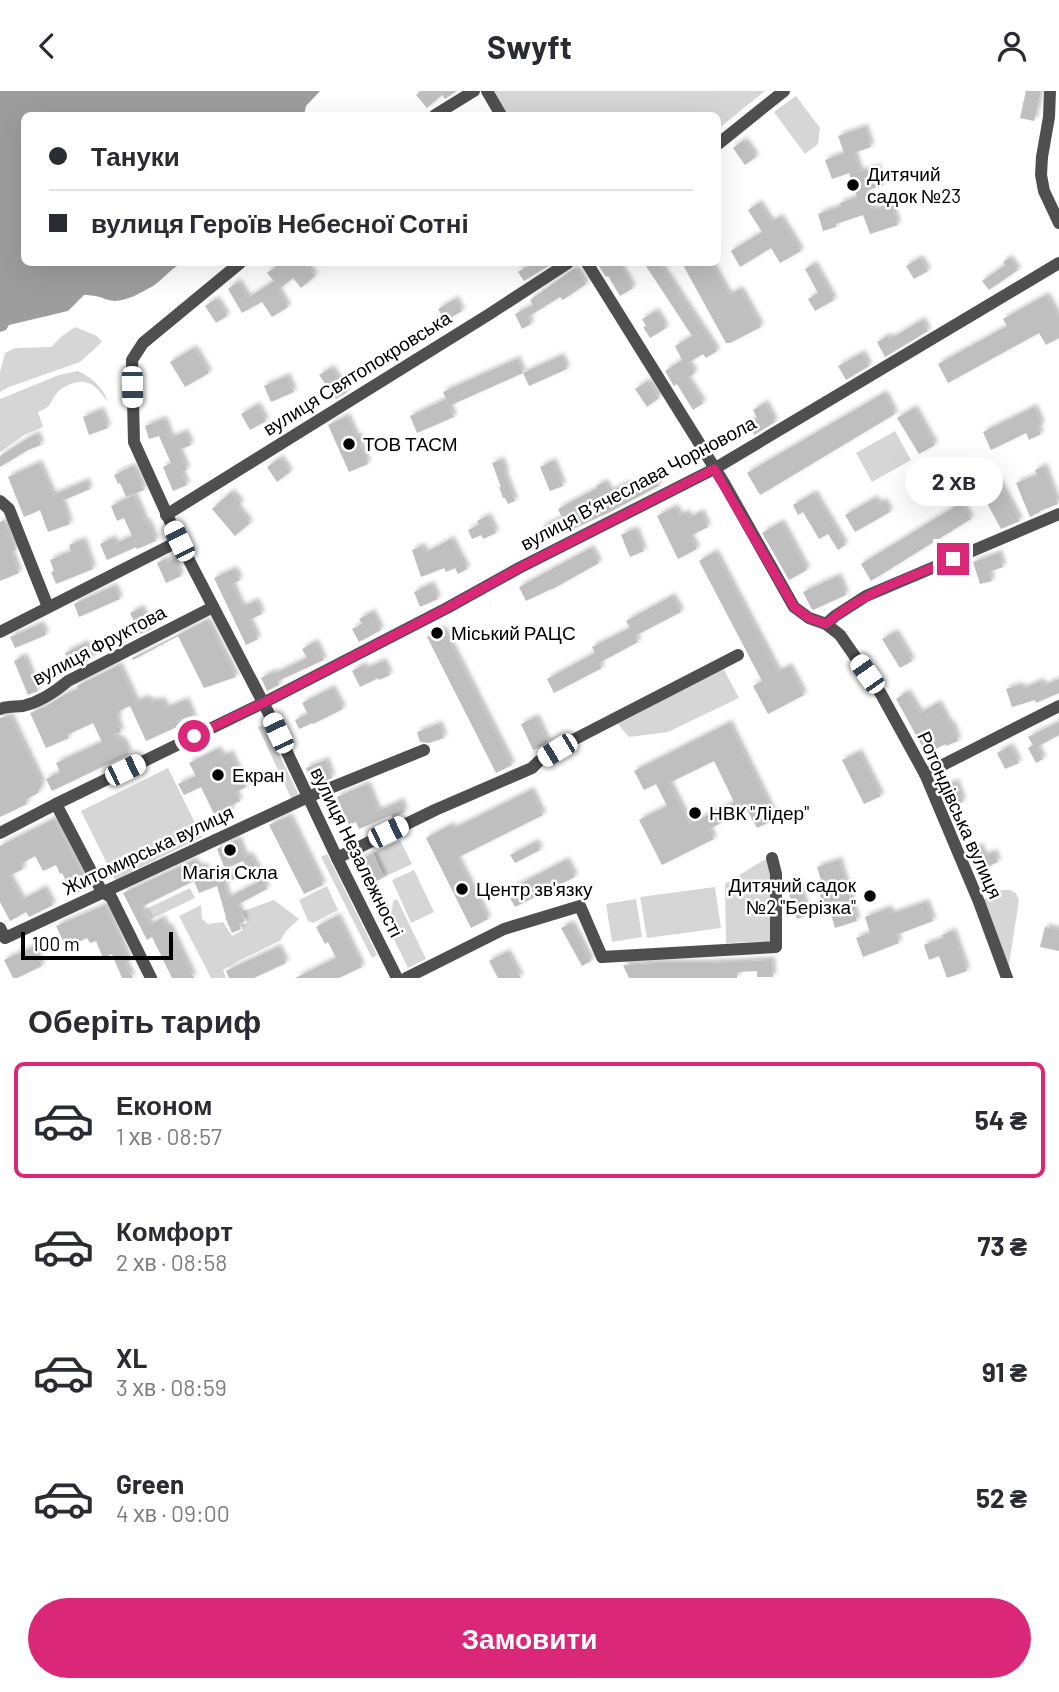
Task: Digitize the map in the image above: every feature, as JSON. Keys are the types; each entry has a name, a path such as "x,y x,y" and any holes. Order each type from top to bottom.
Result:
{"street":[{"path":"440,112 474,91"},
{"path":"487,91 499,112"},
{"path":"721,142 784,91"},
{"path":"1050,91 1054,114 1042,157 1041,175 1044,191 1059,223"},
{"name":"вулиця Вʼячеслава Чорновола","path":"0,833 263,702 714,469 1059,263"},
{"name":"вулиця Незалежності","path":"236,266 143,343 132,360 134,442 166,515 263,702 397,978"},
{"name":"вулиця Святопокровська","path":"166,515 563,266"},
{"name":"Ротондівська вулиця","path":"589,266 714,469 794,607 809,618 826,624 840,635 881,694 925,774 983,912 1007,978"},
{"path":"0,501 9,509 48,607"},
{"path":"826,624 866,596 1059,514"},
{"path":"0,632 179,541"},
{"name":"вулиця Фруктова","path":"0,709 24,706 54,693 68,681 213,607"},
{"path":"337,858 435,810 532,768 575,739 738,655"},
{"path":"925,774 1059,706"},
{"name":"Житомирська вулиця","path":"2,933 107,895 308,797 425,750"},
{"path":"56,804 151,978"},
{"path":"406,978 504,929 580,906 602,957 776,947 776,874 772,858"}],"shaded area":[{"path":"0,91 320,91 306,106 305,112 21,112 21,266 177,266 153,286 131,297 116,301 84,295 68,311 9,325 6,330 0,332"},
{"path":"494,91 765,91 721,127 721,112 506,112"},
{"path":"796,96 820,128 818,144 805,154 774,112"},
{"path":"75,327 97,336 102,342 80,362 0,392 0,372 5,353 15,348 51,347"},
{"path":"78,371 96,384 108,402 88,383 78,382 67,386 59,391 48,406 38,412 43,427 24,435 0,452 0,399 59,375"},
{"path":"895,431 911,460 872,482 856,453"},
{"path":"723,668 739,698 668,732 629,737 618,724"},
{"path":"265,724 299,796 292,800 258,727"},
{"path":"168,768 202,837 115,880 81,811"},
{"path":"400,840 412,864 384,877 373,853"},
{"path":"327,854 377,955 372,958 321,857"},
{"path":"772,858 776,941 726,943 725,884 762,861"},
{"path":"414,870 434,912 411,923 392,880"},
{"path":"327,886 338,910 313,923 308,921 299,900"},
{"path":"715,887 721,928 647,938 640,897"},
{"path":"190,888 195,898 151,919 146,909"},
{"path":"1001,890 1016,893 1019,900 1007,978 979,902"},
{"path":"397,899 426,959 408,968 384,919 392,911 393,901"},
{"path":"636,899 642,937 612,942 606,904"},
{"path":"274,900 299,919 285,932 281,940 223,970 226,978 211,978 179,916 201,905 202,919 208,924 223,922 232,936 243,930 242,925 247,923 243,911"}],"building":[{"path":"420,91 457,91 445,99 442,95 427,108 416,95"},
{"path":"1026,91 1041,91 1034,121 1020,118"},
{"path":"865,127 871,147 854,153 860,172 877,167 883,185 866,191 872,210 891,204 898,225 870,234 863,215 823,231 818,214 857,197 849,173 832,179 825,160 844,153 838,136"},
{"path":"744,140 756,157 745,165 733,148"},
{"path":"759,203 771,222 780,217 801,251 780,263 771,248 740,267 731,251 762,232 748,210"},
{"path":"920,258 928,271 914,279 906,266"},
{"path":"1009,258 1018,270 989,290 982,281 1005,265 1003,262"},
{"path":"814,264 834,300 815,311 808,299 818,293 805,269"},
{"path":"277,266 307,266 315,276 301,288 293,278 278,290 288,307 272,317 262,302 242,313 228,289 238,282 248,298 274,281 267,273"},
{"path":"528,266 548,266 524,281 518,272"},
{"path":"599,266 625,266 621,268 633,288 620,296 608,276 606,277"},
{"path":"646,266 661,266 717,351 706,358 703,354 688,363 695,373 687,378 703,403 693,410 677,384 674,386 665,371 682,360 675,346 692,336"},
{"path":"684,266 713,266 729,295 740,289 761,327 726,343"},
{"path":"575,268 586,284 563,300 560,297 528,317 531,324 522,329 515,314 533,305 530,300"},
{"path":"1046,295 1059,318 1059,338 1046,345 1039,333 948,383 938,364 1007,326 1003,319"},
{"path":"216,299 227,316 216,323 205,306"},
{"path":"455,299 462,311 445,321 438,309"},
{"path":"656,311 666,328 650,338 643,327 646,326 642,319"},
{"path":"922,320 928,331 885,357 877,342 888,336 890,339"},
{"path":"194,348 209,373 185,387 170,362"},
{"path":"862,353 869,366 846,380 838,366"},
{"path":"561,356 567,369 529,386 523,373"},
{"path":"517,359 523,373 449,406 443,392"},
{"path":"331,368 347,392 336,399 319,375"},
{"path":"287,376 294,392 271,402 264,386"},
{"path":"648,381 659,398 647,407 635,389"},
{"path":"884,393 895,414 760,495 747,473"},
{"path":"446,399 454,417 417,433 410,416"},
{"path":"765,403 775,422 754,435 747,424 757,418 753,410"},
{"path":"257,405 266,421 250,430 241,414"},
{"path":"1034,407 1042,425 1037,427 1041,434 1029,440 1026,433 991,450 983,432"},
{"path":"914,408 935,445 919,454 897,418"},
{"path":"101,410 108,428 89,435 83,417"},
{"name":"ТОВ ТАСМ","path":"347,416 356,437 359,436 368,464 349,472 328,425"},
{"path":"164,419 171,438 185,432 191,445 179,450 187,470 181,472 187,485 173,491 163,467 171,463 159,436 149,439 145,426"},
{"path":"37,434 41,445 0,467 0,456"},
{"path":"280,458 290,472 277,482 267,467"},
{"path":"501,460 515,501 508,504 503,498 492,463"},
{"path":"553,461 563,486 550,491 540,467"},
{"path":"39,463 53,495 86,481 90,489 62,501 70,524 48,532 40,510 24,517 8,477"},
{"path":"133,466 144,490 126,497 114,475"},
{"path":"1044,466 1058,504 1030,517 1016,483 1037,475 1035,470"},
{"path":"653,474 659,486 549,540 543,526 562,518 558,509 605,482 610,492"},
{"path":"999,482 1020,521 1001,529 981,492"},
{"path":"231,492 241,503 237,507 250,523 235,536 212,509"},
{"path":"814,493 845,545 838,550 828,534 819,539 803,512 798,515 793,505"},
{"path":"134,495 156,541 107,560 100,544 113,538 115,544 132,536 124,518 117,521 111,506"},
{"path":"875,498 878,504 884,501 890,512 855,532 845,515"},
{"path":"961,503 971,519 871,581 861,564"},
{"path":"675,507 680,516 686,512 689,518 701,512 708,527 690,536 697,549 678,559 657,516"},
{"path":"488,516 496,533 483,539 481,535 472,539 468,530 479,525 477,521"},
{"path":"4,520 16,550 11,552 19,573 0,581 0,522"},
{"path":"781,522 807,570 789,580 762,533"},
{"path":"635,529 644,551 630,557 621,535"},
{"path":"451,539 467,569 458,574 455,568 446,572 444,568 421,577 412,550 422,546 425,553"},
{"path":"83,540 93,569 56,584 50,560 71,551 69,545"},
{"path":"591,548 599,563 526,601 519,587"},
{"path":"715,552 778,672 789,666 804,695 768,714 753,686 762,681 699,561"},
{"path":"999,553 1003,567 989,572 992,581 980,584 973,562"},
{"path":"165,559 167,562 173,559 181,576 166,583 157,563"},
{"path":"234,569 240,580 232,584 242,607 256,601 262,614 249,620 258,639 246,645 214,578"},
{"path":"838,576 846,595 813,610 803,592"},
{"path":"431,584 438,599 420,607 414,592"},
{"path":"114,586 120,599 79,617 74,604"},
{"path":"672,596 681,612 635,636 638,642 599,663 602,668 554,693 547,679 595,653 592,647 630,628 626,621"},
{"path":"141,608 151,629 140,634 130,613"},
{"path":"372,612 381,630 359,642 352,629 362,624 359,619"},
{"path":"207,620 236,677 204,688 178,636 133,660 132,658"},
{"path":"41,624 46,635 15,648 10,637"},
{"path":"443,629 512,765 496,773 427,637"},
{"path":"895,632 912,661 900,668 882,639"},
{"path":"315,642 324,660 278,681 279,685 267,691 261,678 307,658 302,649"},
{"path":"85,643 93,658 73,668 65,653"},
{"path":"24,656 38,691 28,695 14,661"},
{"path":"383,661 390,675 360,687 352,671 363,665 365,669"},
{"path":"119,665 136,702 145,698 152,702 162,700 166,708 186,700 194,719 146,741 130,706 119,711 117,721 121,732 113,735 124,742 129,754 52,791 46,779 60,772 56,763 102,742 93,723 46,748 30,713"},
{"path":"1059,679 1059,693 1036,703 1035,700 1012,707 1006,689 1020,685 1022,689 1041,681 1043,686"},
{"path":"332,688 343,709 299,729 295,720 308,714 302,703"},
{"path":"907,692 920,713 938,703 950,725 952,724 958,741 926,753 896,699"},
{"path":"10,716 42,783 38,793 25,800 27,804 0,817 0,718"},
{"path":"536,717 548,743 533,750 521,724"},
{"path":"1059,722 1059,735 1037,747 1043,759 1036,763 1028,748 1033,745 1028,737"},
{"path":"729,723 776,819 757,828 747,810 709,829 714,839 662,865 639,820 667,806 656,784 644,790 634,771","holes":["714,761 734,802 690,824 669,783"]},
{"path":"439,724 444,738 429,743 420,742 417,732"},
{"path":"1010,746 1019,763 1005,769 997,753"},
{"name":"Екран","path":"218,749 222,757 230,753 246,787 235,793 240,801 230,806 232,810 224,814 222,810 214,814 201,787 184,795 178,784 196,776 189,763"},
{"path":"859,752 881,796 864,804 842,760"},
{"path":"326,760 332,778 313,785 306,768"},
{"path":"956,782 963,802 950,807 943,787"},
{"path":"367,784 378,811 401,801 405,812 359,829 356,822 349,825 337,797"},
{"name":"Центр зв'язку","path":"531,790 543,815 457,858 488,919 471,928 426,838 451,825 453,829"},
{"path":"289,816 323,885 304,894 269,825"},
{"path":"54,819 89,887 73,895 56,865 43,871 35,856 21,864 23,869 9,876 22,900 44,888 53,905 29,917 26,912 10,921 0,902 0,846"},
{"path":"238,839 245,857 250,855 263,879 255,883 243,861 225,869 217,849"},
{"path":"536,842 540,850 515,863 510,855"},
{"path":"980,846 984,856 994,852 998,862 976,872 967,851"},
{"path":"373,853 384,877 369,885 357,861"},
{"path":"194,860 198,867 205,866 209,880 234,872 237,878 224,883 228,898 262,880 267,889 237,905 245,921 239,924 241,929 232,933 217,886 199,893 194,881 141,907 150,925 162,918 166,927 169,926 194,978 172,978 152,937 147,940 123,893"},
{"path":"566,860 575,877 515,907 506,891"},
{"path":"839,860 857,921 835,928 830,911 825,913 817,884 822,883 817,867"},
{"path":"799,887 809,915 797,919 788,891"},
{"path":"926,902 933,921 896,935 899,943 863,957 856,938 870,933 865,917 889,908 891,914"},
{"path":"105,905 129,961 125,963 133,978 122,978 112,954 103,958 96,941 90,943 87,938 66,947 56,926"},
{"path":"337,916 362,967 339,978 295,978 336,958 316,927"},
{"path":"571,923 591,961 582,966 561,928"},
{"path":"1045,927 1059,930 1059,951 1040,947"},
{"path":"953,931 967,971 947,978 939,956 929,960 924,945"},
{"path":"33,947 42,966 13,978 4,960"},
{"path":"278,947 286,963 254,978 229,978 226,971"},
{"path":"507,952 521,978 498,978 489,961"},
{"path":"772,960 773,977 757,977 757,971 737,972 737,978 629,978 623,965 710,963"}],"place":[{"name":"Дитячий садок №23","path":"853,185"},
{"name":"ТОВ ТАСМ","path":"349,444"},
{"name":"Міський РАЦС","path":"437,633"},
{"name":"Екран","path":"218,775"},
{"name":"НВК \"Лідер\"","path":"695,813"},
{"name":"Магія Скла","path":"230,850"},
{"name":"Центр зв'язку","path":"462,889"},
{"name":"Дитячий садок №2 \"Берізка\"","path":"870,896"}],"route":[{"path":"194,736 263,703 714,469 794,607 809,618 826,624 866,596 953,559"}]}
